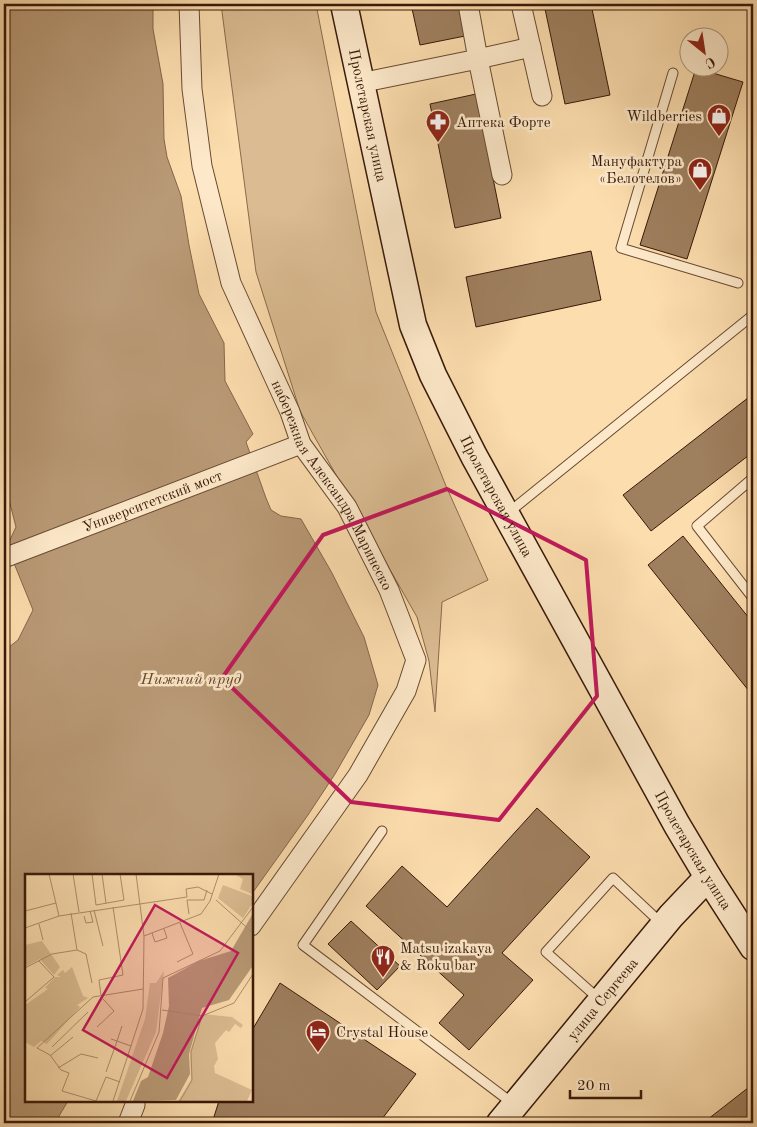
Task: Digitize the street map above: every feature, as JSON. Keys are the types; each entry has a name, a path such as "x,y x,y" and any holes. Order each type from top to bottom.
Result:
{"main road":[{"name":"Пролетарская улица","path":"344,4 413,325 437,384 474,456 677,825 753,947"},
{"name":"улица Сергеева","path":"507,1114 663,925 708,877"}],"street":[{"name":"набережная Александра Маринеско","path":"189,4 192,89 202,166 232,283 290,412 301,444 347,507 389,590 416,660 406,691 358,775 252,925"},
{"path":"468,4 502,176"},
{"path":"520,4 542,96"},
{"path":"360,83 531,47"},
{"name":"Университетский мост","path":"4,558 301,444"},
{"path":"128,1123 135,1102"}],"lane":[{"path":"673,73 621,248 738,283"},
{"path":"506,514 753,315"},
{"path":"753,478 697,526 753,598"},
{"path":"382,830 303,945 507,1114"},
{"path":"601,1001 546,952 613,878 663,925"}],"highlighted area":[{"path":"447,489 586,560 597,696 499,820 351,802 222,678 323,535"}],"shaded area":[{"path":"221,4 316,4 376,312 446,486 488,580 442,602 435,712 429,661 417,617 300,411 256,272"}],"water":[{"name":"Нижний пруд","path":"4,4 153,4 153,29 163,84 164,139 167,157 181,196 199,294 224,343 225,381 253,434 246,442 271,510 281,516 301,519 332,573 364,637 378,685 369,715 335,774 252,894 252,874 25,874 25,1102 67,1102 59,1116 58,1123 4,1123 4,651 18,640 33,610 7,546 16,527 4,480"}],"building":[{"path":"411,4 458,4 465,36 420,45"},
{"path":"544,4 591,4 610,95 565,104"},
{"path":"693,78 730,78 743,82 687,259 640,245"},
{"path":"476,94 501,218 455,228 430,104"},
{"path":"591,251 601,300 476,327 466,277"},
{"path":"753,394 753,452 651,531 623,495"},
{"path":"683,536 753,623 753,696 648,565"},
{"path":"537,808 590,857 502,953 533,980 469,1050 439,1023 464,995 366,906 402,866 447,907"},
{"path":"351,921 400,966 377,990 328,944"},
{"name":"Crystal House","path":"280,983 416,1074 379,1123 212,1123 219,1102 252,1102 252,1030"},
{"path":"753,1084 753,1123 703,1123"}],"place":[{"name":"Wildberries","path":"719,137"},
{"name":"Аптека Форте","path":"438,143"},
{"name":"Мануфактура «Белотелов»","path":"700,191"},
{"name":"Matsu izakaya & Roku bar","path":"383,978"},
{"name":"Crystal House","path":"318,1053"}]}
